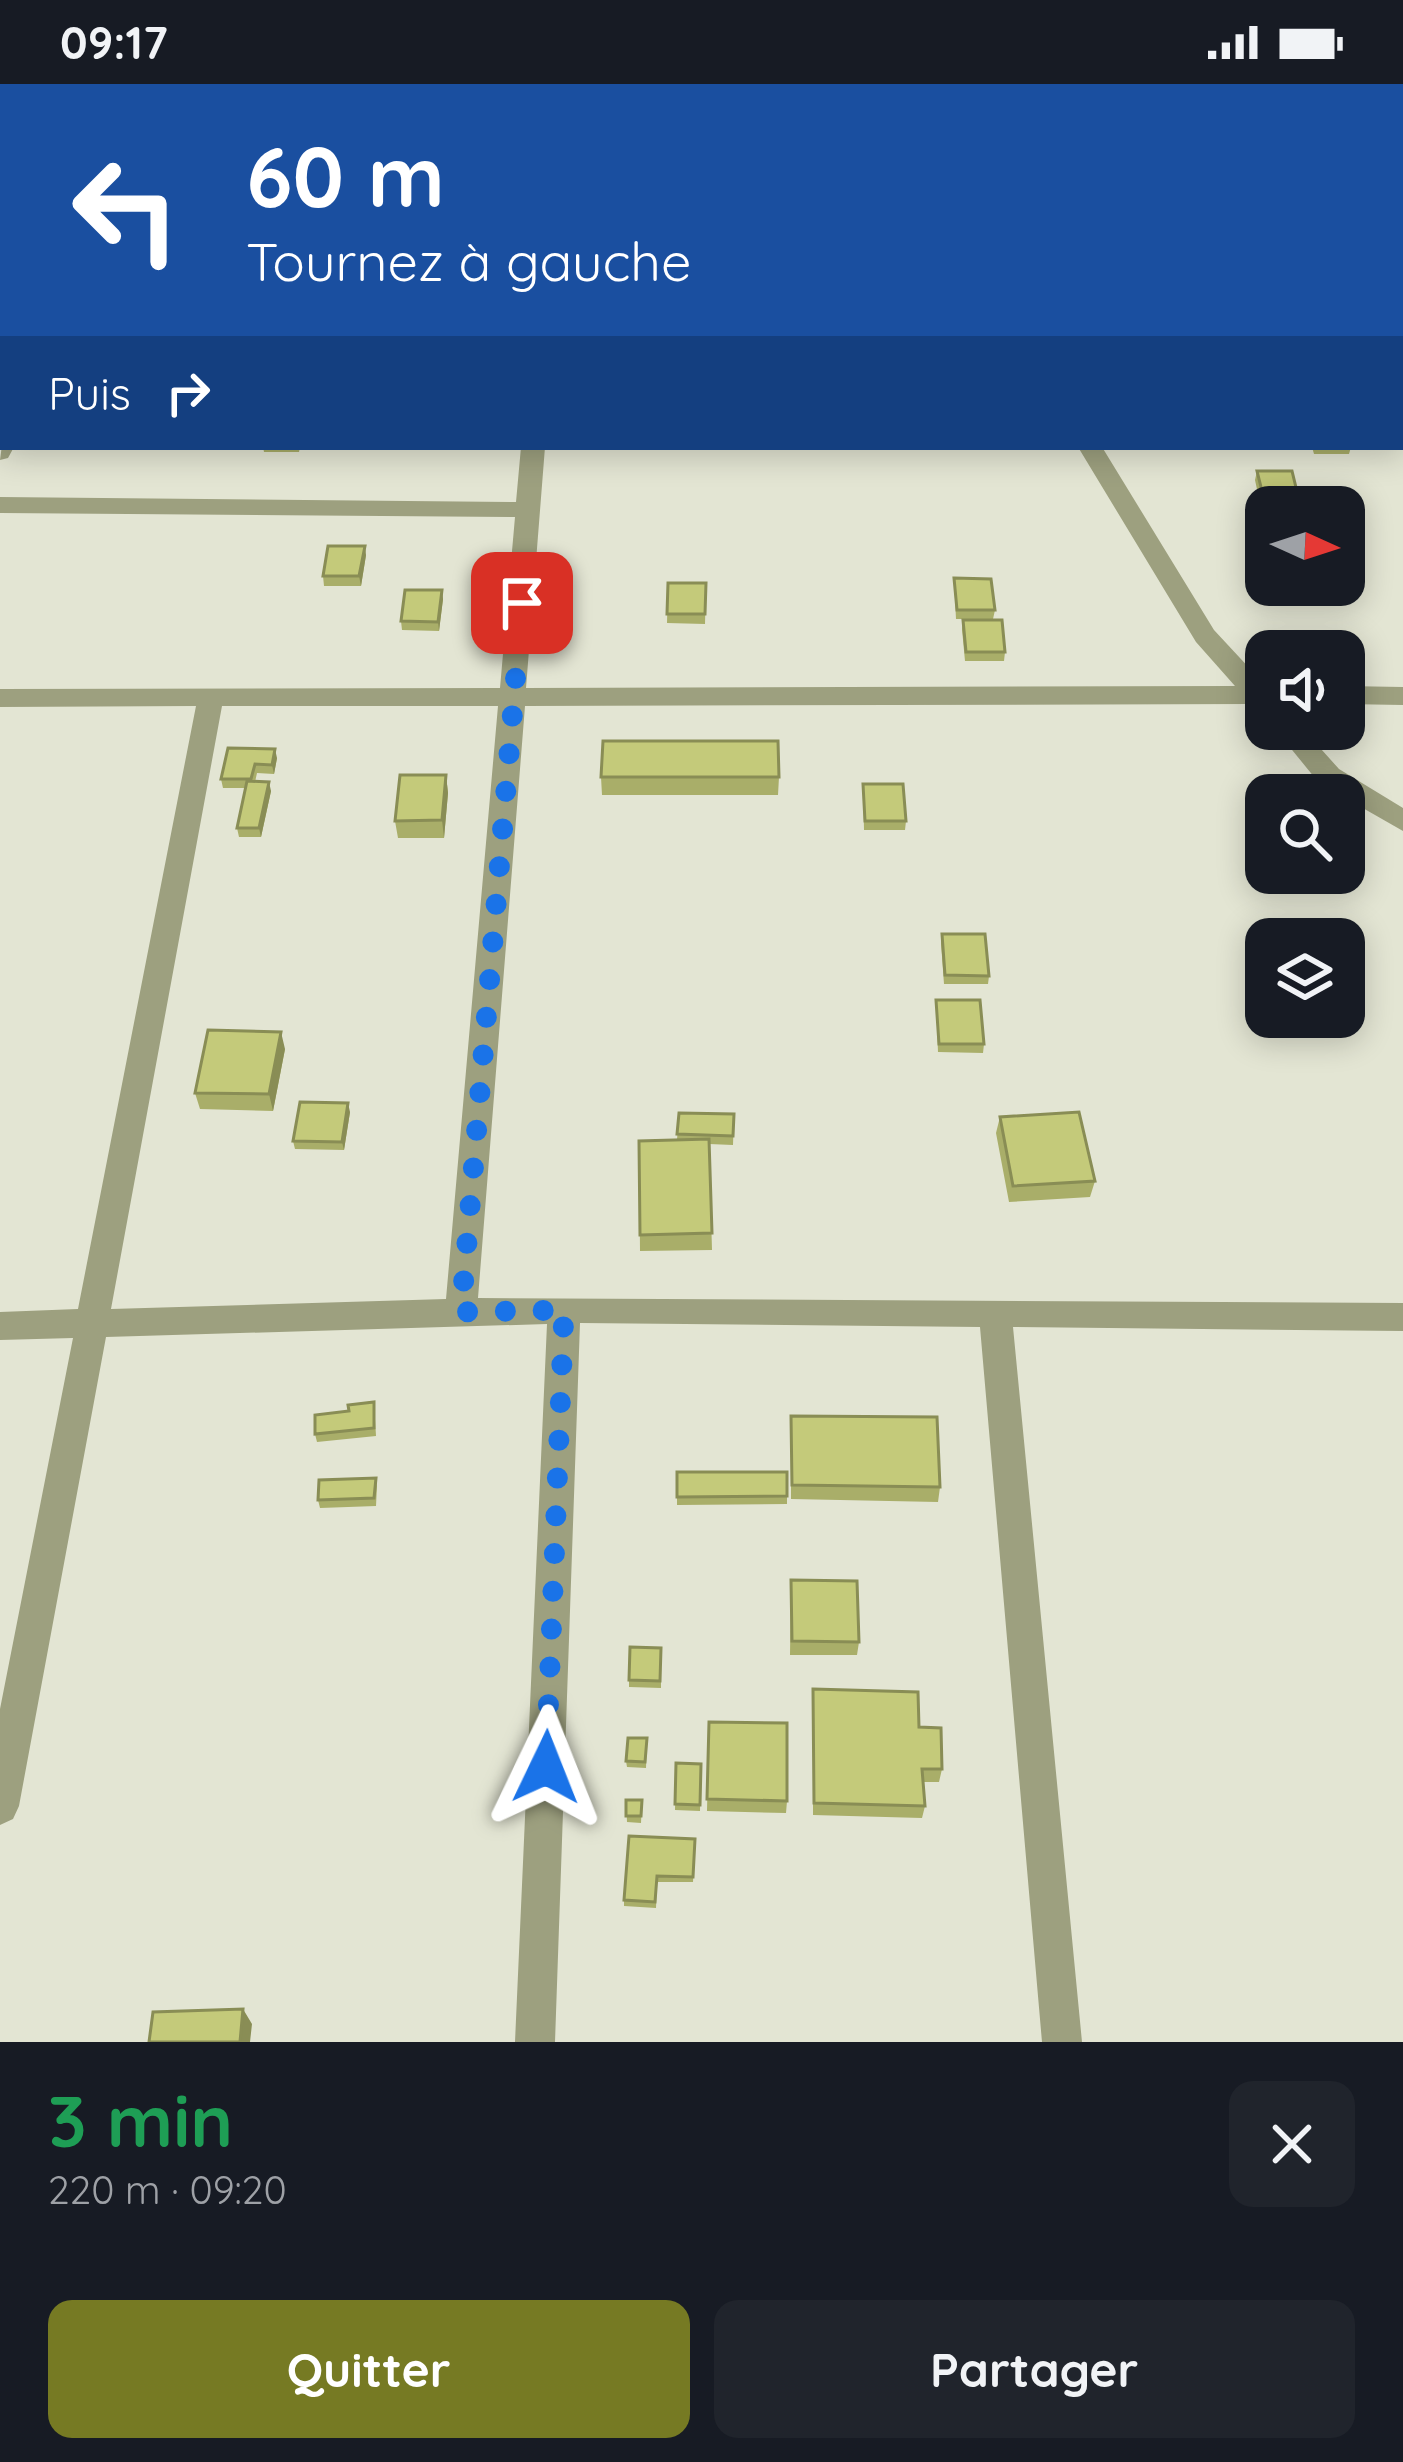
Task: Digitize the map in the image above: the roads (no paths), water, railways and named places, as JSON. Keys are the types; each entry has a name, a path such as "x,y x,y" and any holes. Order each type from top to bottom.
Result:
{"street":[{"path":"461,1312 533,450"},
{"path":"1092,450 1205,636 1245,679"},
{"path":"0,505 530,510"},
{"path":"1365,695 1403,696"},
{"path":"0,1806 211,697"},
{"path":"0,698 1245,698"},
{"path":"1306,750 1329,776 1403,821"},
{"path":"535,2042 564,1310"},
{"path":"0,1326 564,1310 1403,1317"},
{"path":"995,1313 1062,2042"}]}
